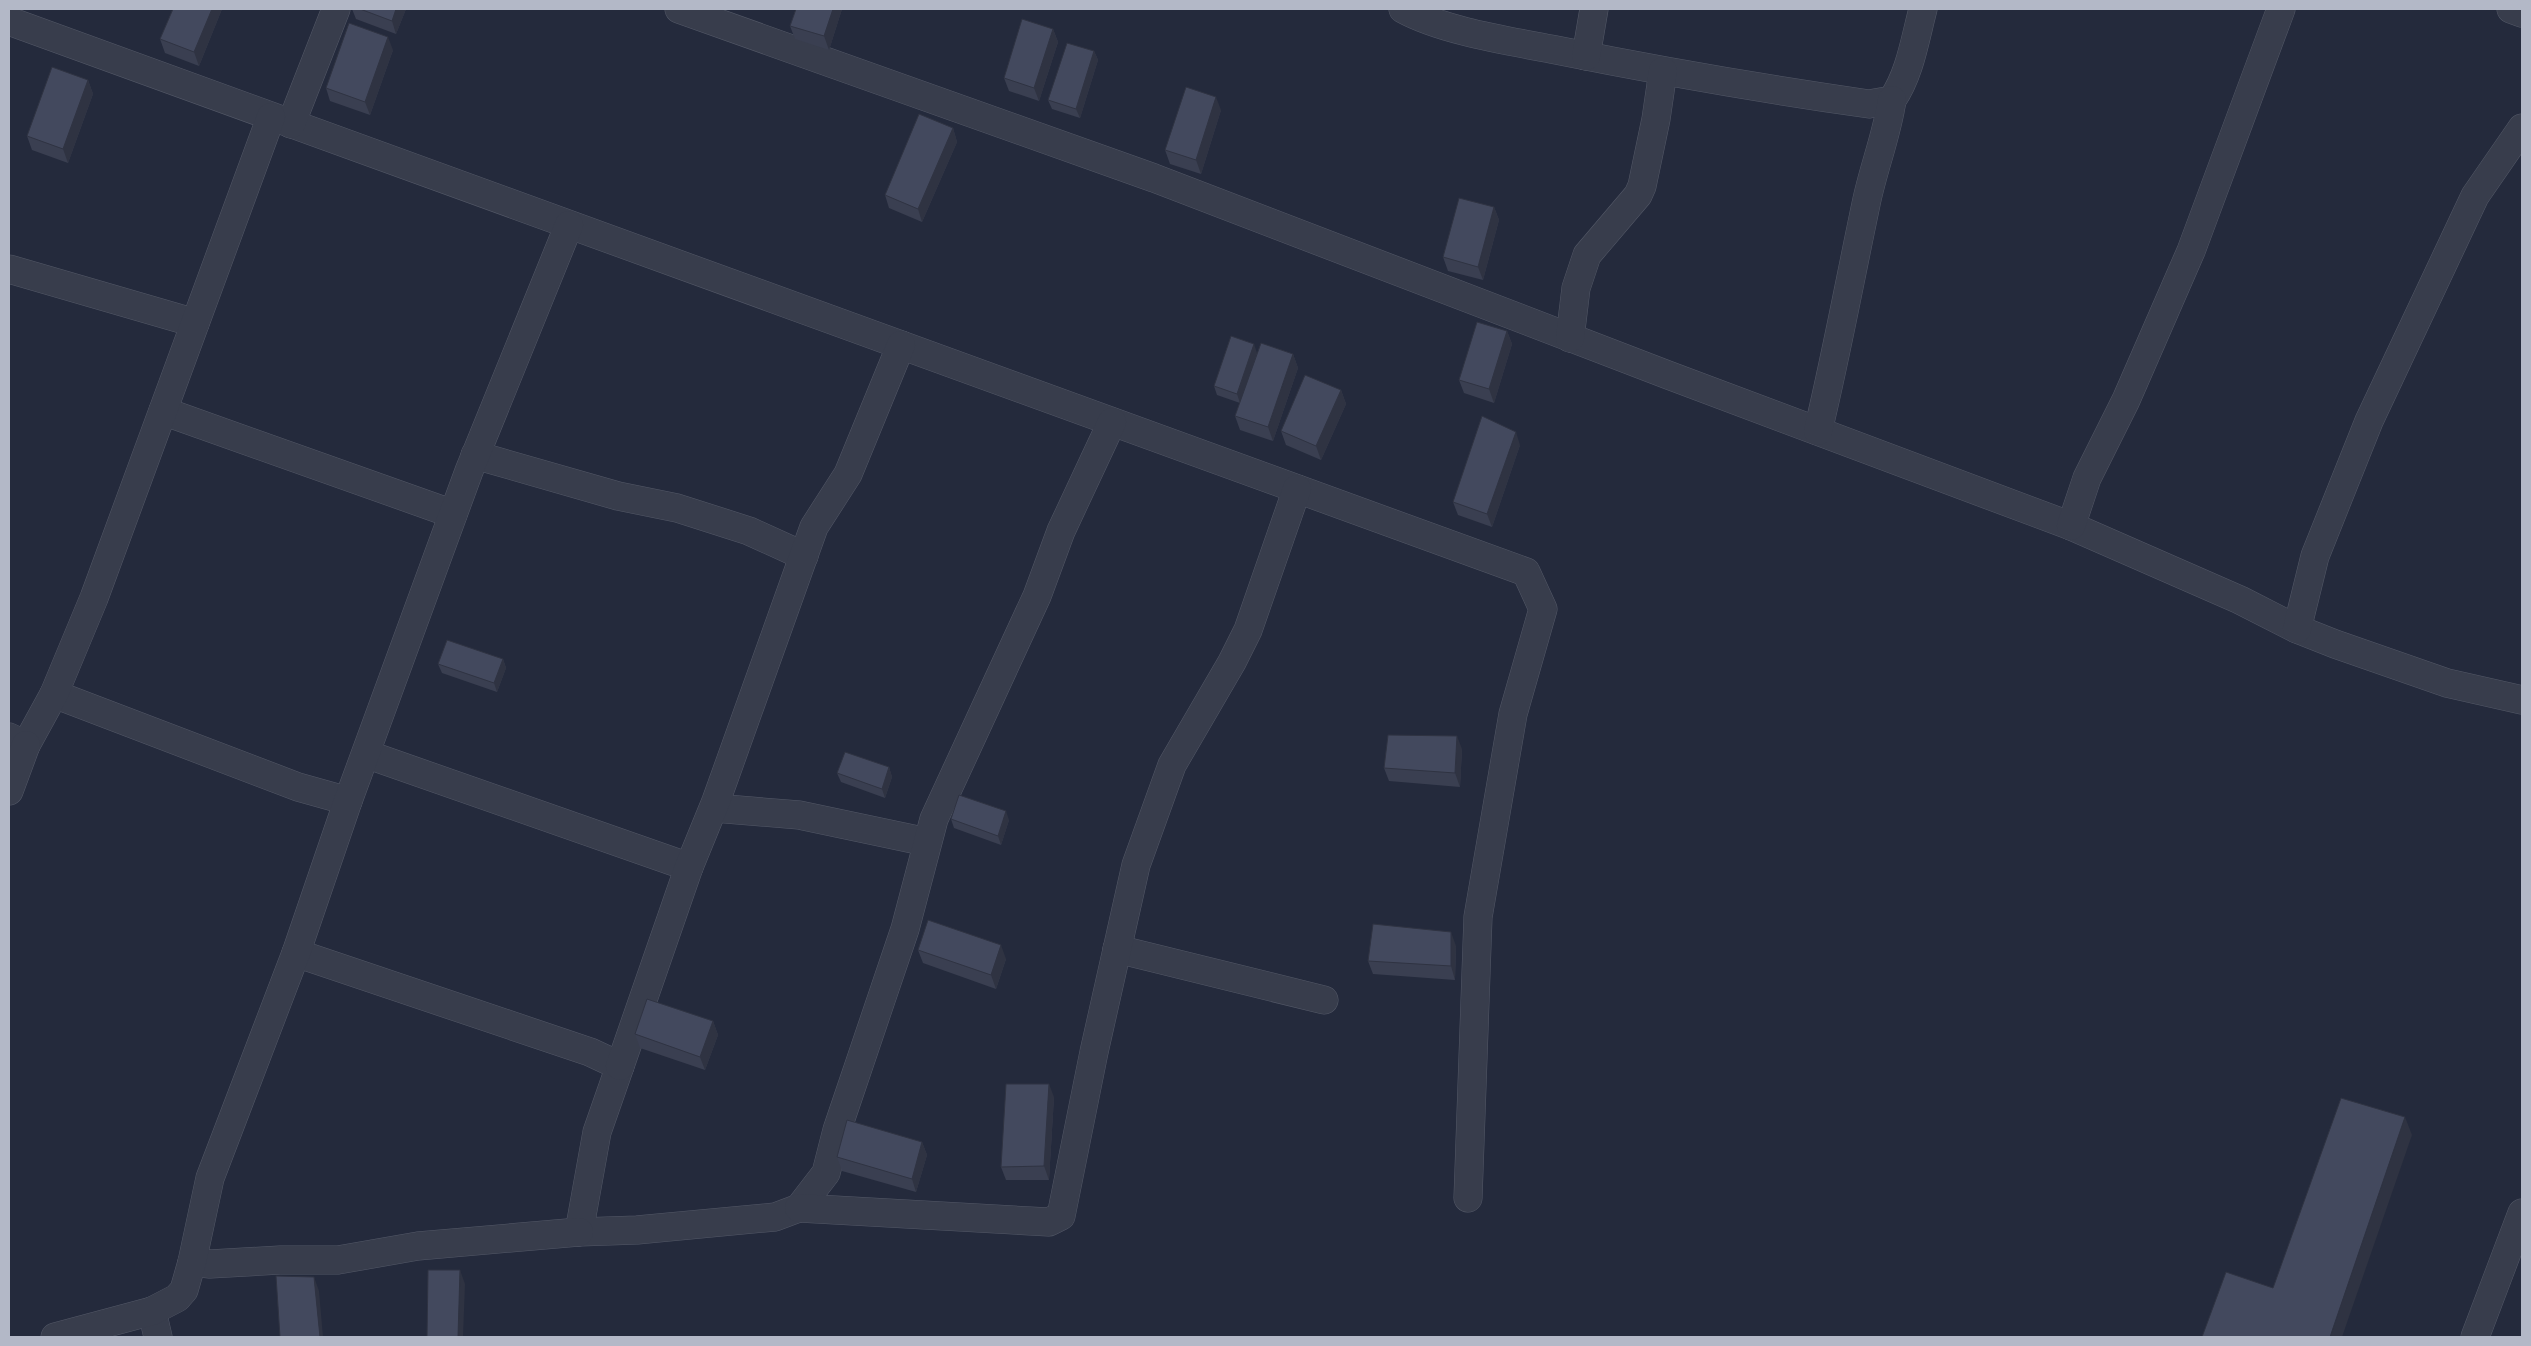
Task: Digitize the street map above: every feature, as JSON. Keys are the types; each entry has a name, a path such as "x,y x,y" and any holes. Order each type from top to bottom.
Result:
{"street":[{"path":"9,791 18,741 54,694 94,598 195,323 281,120 336,9"},
{"path":"679,9 1154,178 1570,338 2071,526 2240,600 2297,629 2447,683 2522,700"},
{"path":"1402,9 1479,34 1662,71 1869,104 1892,100"},
{"path":"1586,56 1594,9"},
{"path":"1818,431 1836,360 1841,319 1870,184 1892,100 1903,80 1923,9"},
{"path":"2071,526 2087,478 2126,400 2191,251 2281,9"},
{"path":"2511,9 2522,13"},
{"path":"9,22 1526,572 1543,609 1513,714 1478,917 1468,1198"},
{"path":"1570,338 1576,288 1588,254 1638,195 1642,186 1656,118 1662,71"},
{"path":"2297,629 2314,556 2368,421 2475,196 2522,128"},
{"path":"56,1337 152,1311 178,1298 184,1290 210,1178 296,953 348,801 475,455 569,225"},
{"path":"9,269 195,323"},
{"path":"579,1232 597,1132 689,867 714,808 814,527 848,474 901,345"},
{"path":"163,411 453,514"},
{"path":"799,1208 826,1173 837,1130 905,929 934,819 1037,596 1060,531 1112,422"},
{"path":"475,455 618,496 677,508 749,531 804,556"},
{"path":"192,1262 210,1264 280,1260 338,1260 418,1246 579,1232 637,1230 775,1217 799,1208 1049,1222 1062,1216 1094,1052 1136,865 1172,765 1232,662 1248,630 1297,489"},
{"path":"54,694 298,787 348,801"},
{"path":"366,754 689,867"},
{"path":"714,808 799,815 927,842"},
{"path":"1117,949 1324,1000"},
{"path":"296,953 590,1052 620,1066"},
{"path":"2475,1337 2522,1213"},
{"path":"152,1311 158,1337"}],"building":[{"path":"173,9 212,9 194,52 160,39"},
{"path":"360,9 396,9 392,21"},
{"path":"796,9 833,9 824,36 790,26"},
{"path":"1022,19 1053,29 1034,88 1004,78"},
{"path":"349,23 388,37 365,102 326,88"},
{"path":"1067,43 1094,51 1076,109 1048,100"},
{"path":"52,67 88,80 63,149 27,136"},
{"path":"1186,87 1216,97 1196,160 1165,150"},
{"path":"919,114 953,128 918,209 885,195"},
{"path":"1459,198 1494,207 1478,267 1443,257"},
{"path":"1477,322 1507,331 1489,389 1459,380"},
{"path":"1231,336 1254,344 1237,394 1214,386"},
{"path":"1261,343 1293,354 1268,427 1235,416"},
{"path":"1305,375 1341,390 1316,446 1281,431"},
{"path":"1482,416 1516,432 1487,514 1453,502"},
{"path":"447,640 503,659 494,683 438,664"},
{"path":"1388,735 1457,736 1455,773 1384,768"},
{"path":"845,752 889,767 882,789 837,773"},
{"path":"959,795 1006,811 998,836 951,819"},
{"path":"928,920 1001,945 991,975 918,950"},
{"path":"1373,924 1451,932 1451,966 1368,961"},
{"path":"647,999 713,1021 700,1057 635,1034"},
{"path":"1006,1084 1049,1084 1044,1166 1001,1167"},
{"path":"2341,1098 2405,1117 2330,1337 2202,1337 2226,1272 2273,1288"},
{"path":"847,1120 922,1142 912,1179 837,1157"},
{"path":"428,1270 460,1270 458,1337 427,1337"},
{"path":"276,1276 314,1277 320,1337 280,1337"}]}
